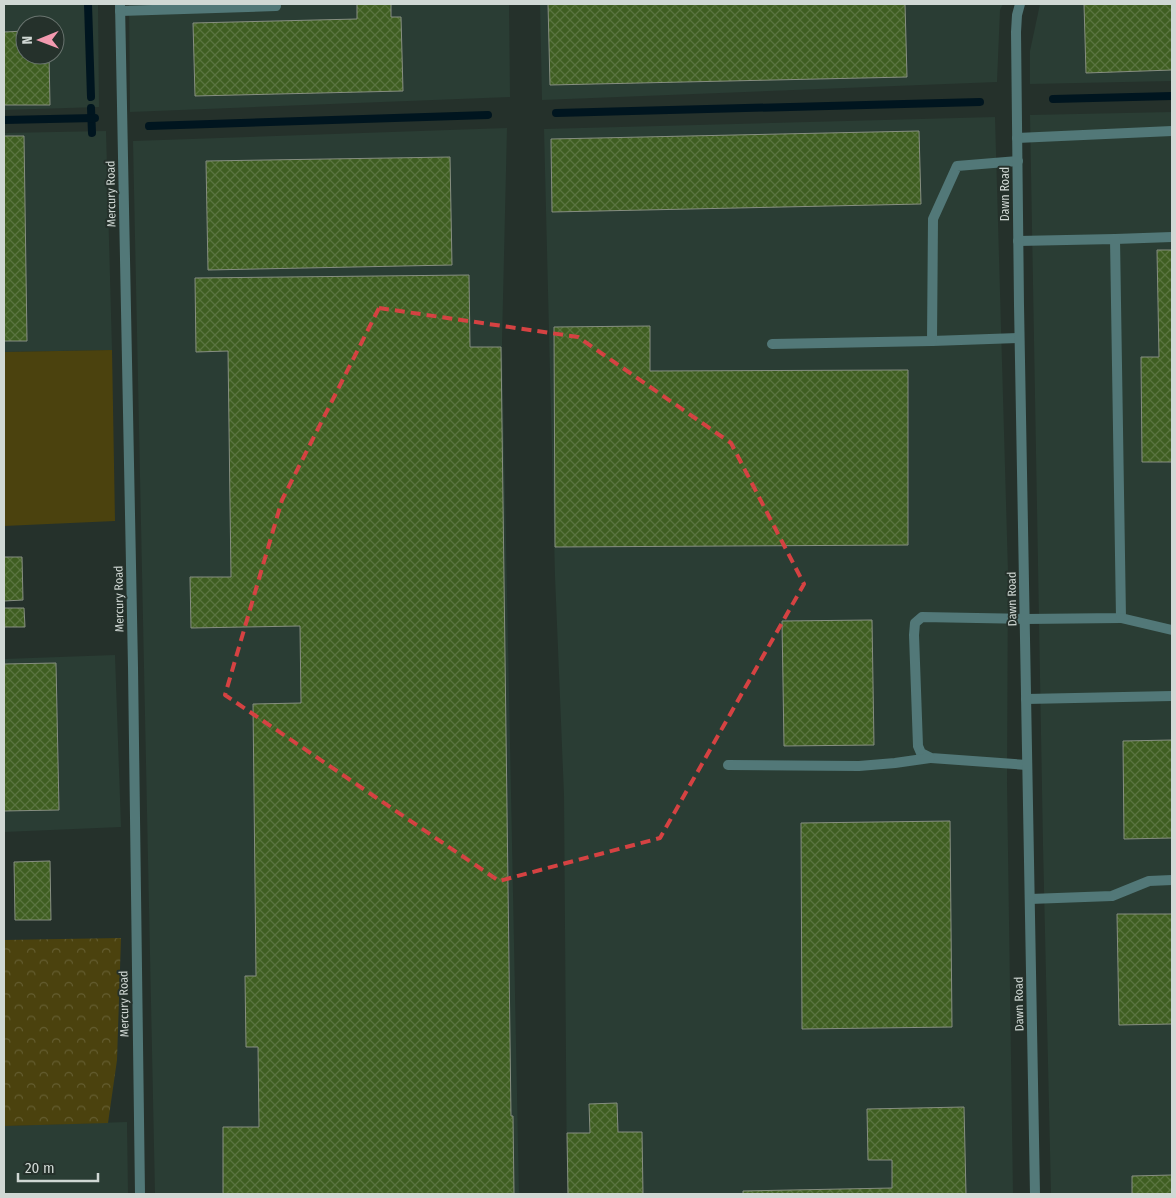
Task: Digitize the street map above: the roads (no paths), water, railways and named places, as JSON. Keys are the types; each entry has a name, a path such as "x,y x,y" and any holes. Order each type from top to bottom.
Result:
{"street":[{"name":"Dawn Road","path":"1020,4 1016,32 1019,338 1035,1194"},
{"path":"120,7 276,6"},
{"name":"Mercury Road","path":"120,7 140,1194"},
{"path":"1017,138 1172,131"},
{"path":"932,341 933,219 957,166 1018,161"},
{"path":"1018,241 1172,237"},
{"path":"1115,239 1121,618"},
{"path":"772,344 1019,338"},
{"path":"931,758 921,754 918,746 914,635 915,622 922,618 1121,618 1172,630"},
{"path":"1026,699 1172,696"},
{"path":"728,765 859,766 931,758 1027,765"},
{"path":"1030,900 1112,896 1149,881 1172,880"}],"waterway":[{"path":"88,4 91,97"},
{"path":"1053,99 1172,96"},
{"path":"556,113 980,102"},
{"path":"91,108 92,133"},
{"path":"149,126 488,115"},
{"path":"4,120 95,118"}]}
